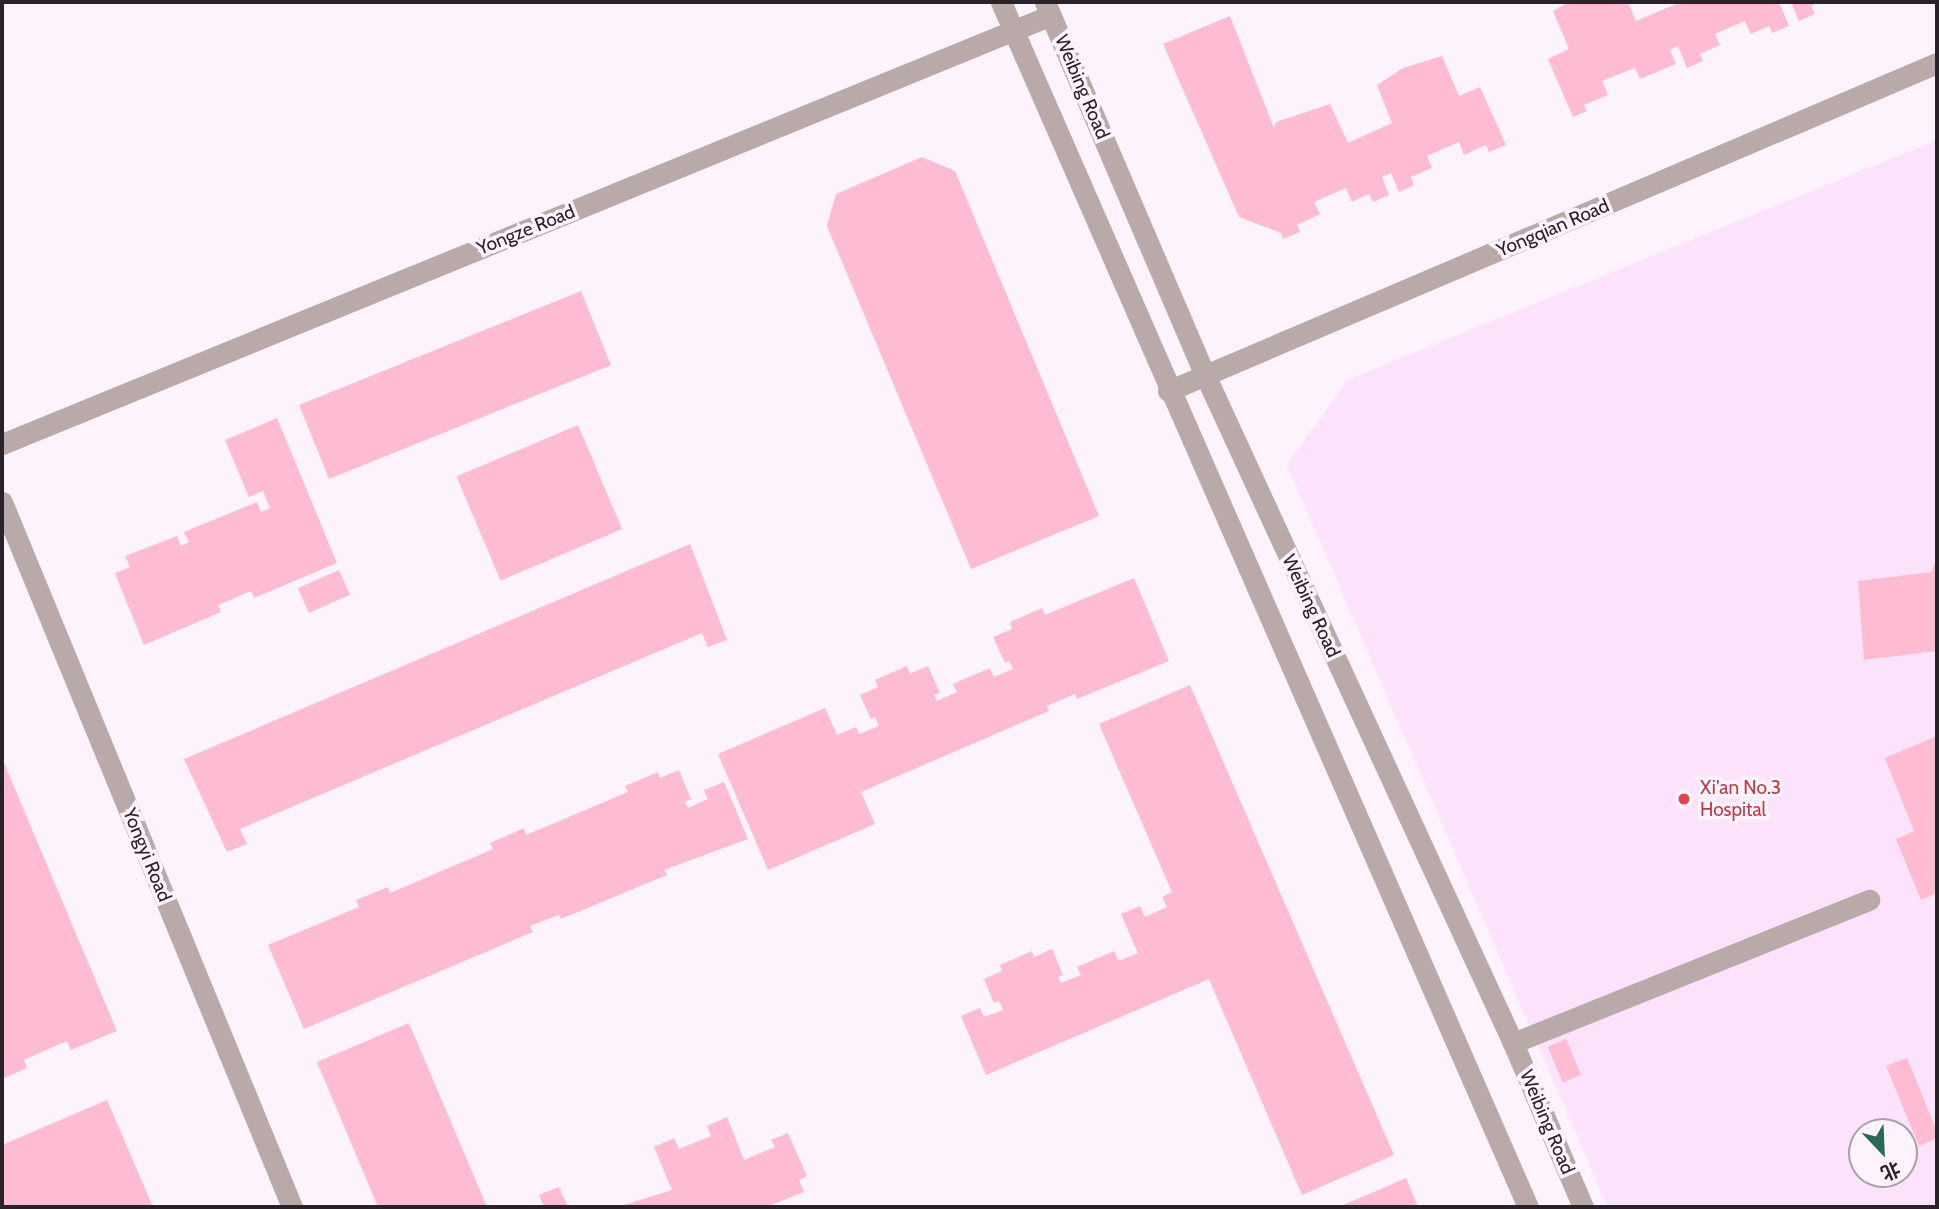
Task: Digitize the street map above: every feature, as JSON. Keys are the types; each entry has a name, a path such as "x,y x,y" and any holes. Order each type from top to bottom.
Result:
{"street":[{"path":"1000,2 1168,391 1528,1207"},
{"name":"Yongze Road","path":"2,444 1013,31 1048,8"},
{"name":"Weibing Road","path":"1048,8 1206,377 1513,1043 1583,1207"},
{"name":"Yongqian Road","path":"1168,391 1937,63"},
{"name":"Yongyi Road","path":"2,502 292,1207"},
{"path":"1513,1043 1869,900"}],"shaded area":[{"name":"Xi'an No.3 Hospital","path":"1937,140 1937,1207 1608,1207 1287,465 1347,380"}],"building":[{"path":"1568,2 1628,2 1636,21 1681,2 1779,2 1789,26 1772,33 1769,26 1751,34 1745,21 1715,34 1720,45 1700,54 1703,61 1687,68 1678,46 1670,50 1676,64 1640,79 1635,68 1602,81 1608,95 1584,105 1587,111 1573,117 1548,59 1569,49 1553,11"},
{"path":"1791,2 1820,2 1811,6 1815,14 1799,21"},
{"path":"1230,16 1274,128 1276,122 1330,104 1348,143 1392,123 1377,85 1403,68 1442,56 1459,96 1480,87 1506,145 1489,152 1486,145 1464,155 1459,142 1427,156 1432,168 1411,177 1414,185 1399,192 1391,173 1382,177 1389,195 1373,202 1369,194 1352,202 1346,188 1314,202 1320,214 1297,225 1300,232 1283,239 1281,233 1239,217 1163,44"},
{"path":"922,157 955,171 1099,516 971,569 827,226 836,194"},
{"path":"581,291 611,365 329,479 299,405"},
{"path":"277,418 337,563 254,598 251,591 218,605 221,612 144,645 115,573 130,567 125,556 177,536 181,546 189,542 184,532 257,502 261,512 270,508 263,491 249,497 225,440"},
{"path":"578,425 622,529 501,581 456,477"},
{"path":"690,544 727,640 708,647 702,633 240,829 247,844 227,852 184,759"},
{"path":"1937,559 1937,651 1864,660 1858,581 1931,572"},
{"path":"339,570 350,595 309,613 298,588"},
{"path":"1134,578 1169,661 1077,699 1075,694 1047,706 1049,711 861,792 875,824 768,870 718,754 825,708 837,735 856,727 859,734 879,726 875,717 871,719 860,695 878,687 875,680 907,666 910,674 928,666 940,693 934,695 937,701 957,692 953,684 990,668 994,677 1013,669 1009,661 1005,663 993,637 1012,629 1010,622 1042,608 1045,615"},
{"path":"1190,685 1394,1155 1302,1195 1209,979 986,1075 961,1016 980,1008 984,1017 1003,1010 999,1001 994,1003 984,979 1002,971 1000,965 1032,951 1034,957 1052,949 1063,975 1058,977 1061,983 1081,975 1077,967 1114,951 1119,961 1138,953 1121,914 1140,906 1145,917 1167,907 1162,897 1172,892 1099,724"},
{"path":"1937,736 1937,893 1921,900 1896,839 1914,831 1885,758"},
{"path":"2,758 117,1031 71,1050 67,1041 24,1060 27,1068 2,1079"},
{"path":"679,770 691,799 685,802 688,808 708,799 704,790 724,782 748,839 664,870 667,875 561,919 559,915 530,926 533,932 304,1029 268,945 359,907 356,900 388,887 390,893 493,849 490,843 524,828 526,835 628,792 625,786 658,772 660,778"},
{"path":"409,1023 487,1207 378,1207 317,1062"},
{"path":"1566,1039 1581,1075 1563,1083 1548,1047"},
{"path":"1907,1058 1937,1132 1937,1138 1919,1146 1918,1118 1907,1118 1886,1066"},
{"path":"107,1100 153,1207 2,1207 2,1145"},
{"path":"727,1117 744,1160 775,1147 771,1140 788,1133 807,1176 799,1180 804,1192 766,1207 617,1207 672,1190 654,1147 674,1138 679,1149 711,1136 707,1126"},
{"path":"1406,1178 1418,1207 1339,1207"},
{"path":"559,1187 568,1207 544,1207 539,1195"}],"place":[{"name":"Xi'an No.3 Hospital","path":"1684,799"}]}
